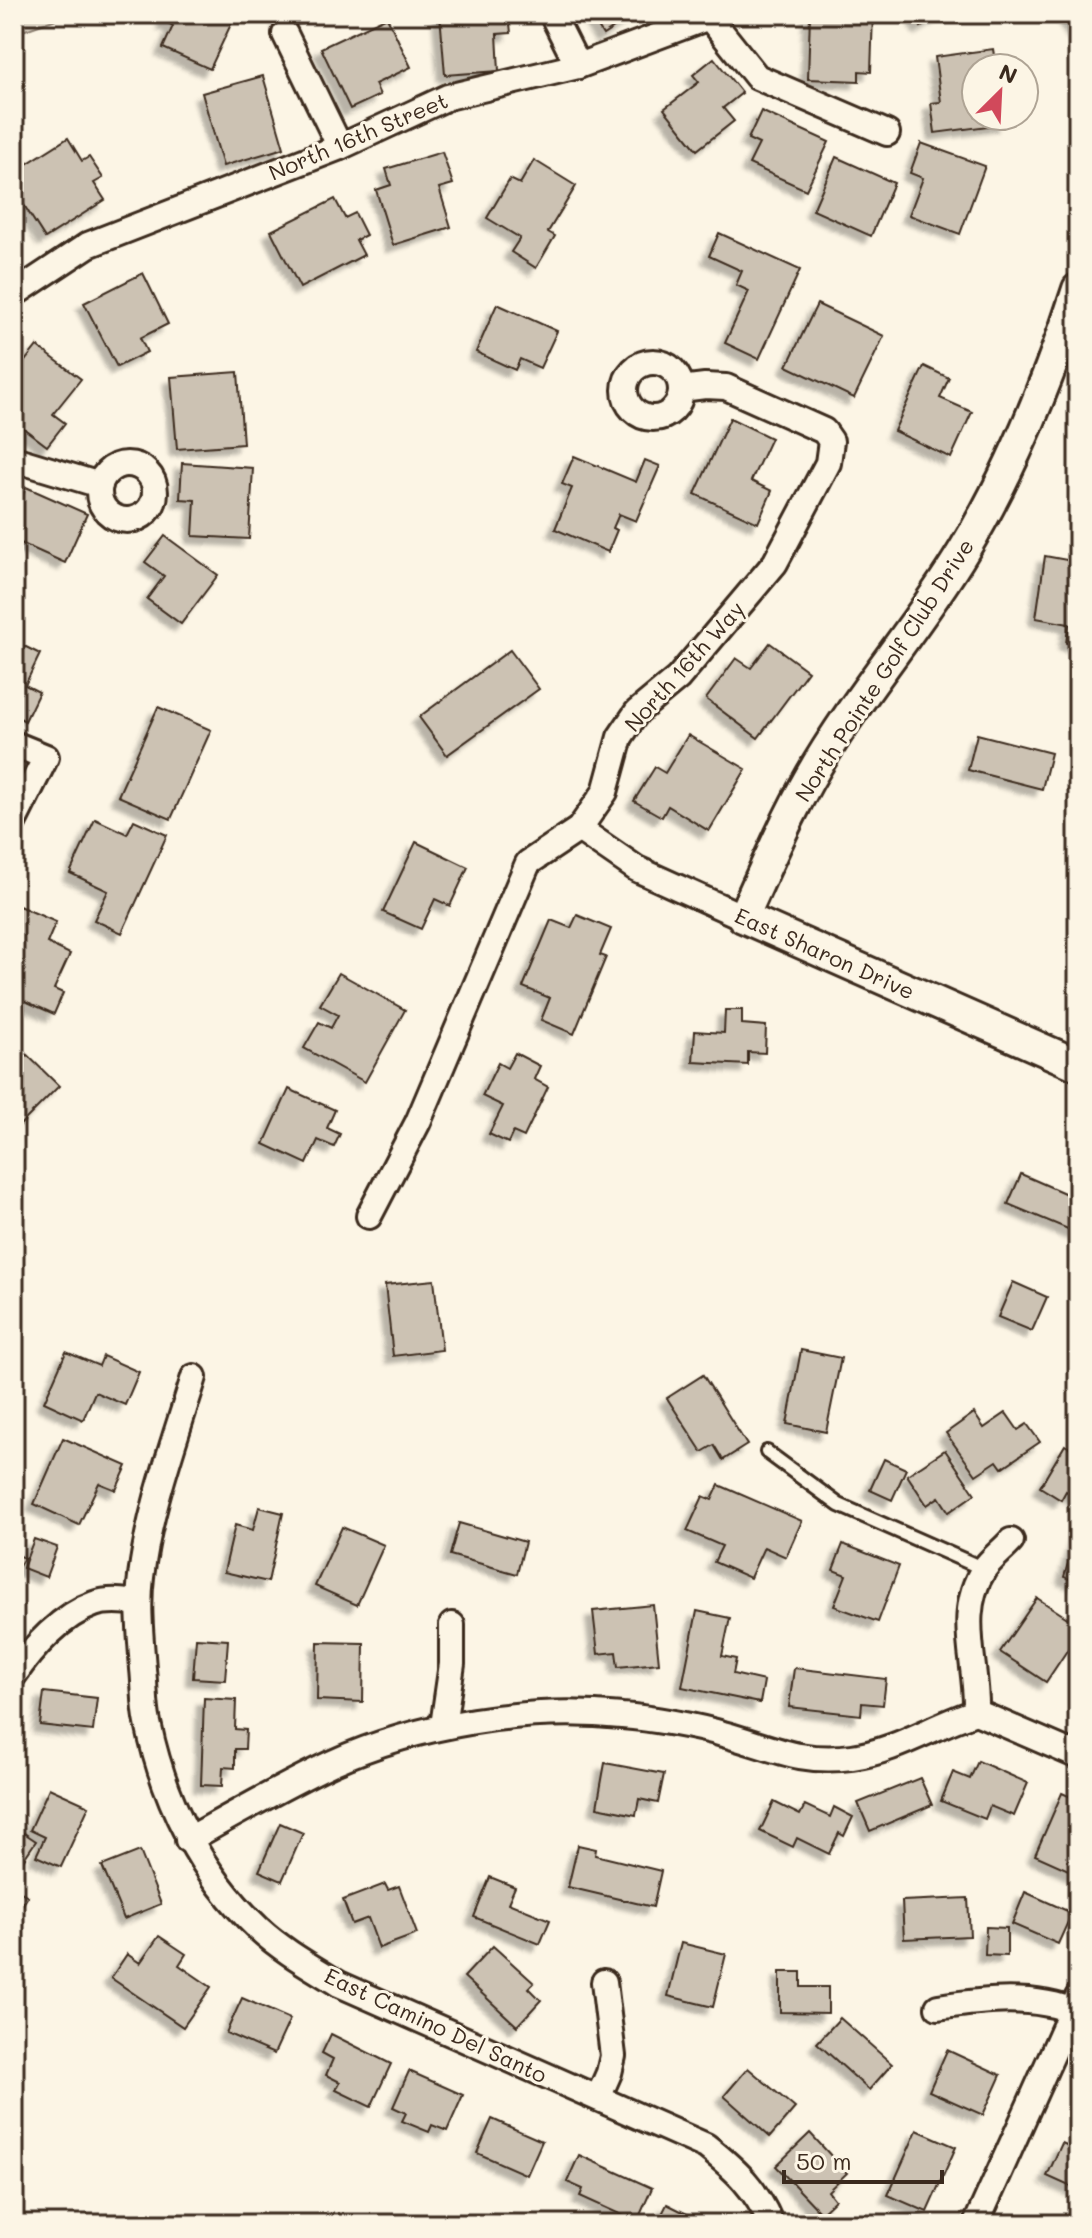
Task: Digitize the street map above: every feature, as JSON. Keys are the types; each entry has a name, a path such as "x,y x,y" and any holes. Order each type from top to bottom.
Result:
{"street":[{"path":"552,14 578,66"},
{"path":"713,16 757,77 887,133"},
{"name":"North 16th Street","path":"14,294 88,245 340,147 448,97 578,66 713,16"},
{"path":"285,34 340,147"},
{"name":"North Pointe Golf Club Drive","path":"743,917 797,799 828,746 967,546 1035,407 1056,357 1078,289"},
{"name":"North 16th Way","path":"579,829 605,792 620,737 637,712 678,678 775,563 828,463 831,441 824,431 726,387 681,389"},
{"path":"14,459 100,485"},
{"path":"14,744 46,757 14,821"},
{"path":"369,1216 418,1122 528,863 579,829"},
{"name":"East Sharon Drive","path":"579,829 637,869 1078,1065"},
{"name":"East Camino Del Santo","path":"194,1377 149,1534 139,1603 147,1722 188,1840 228,1896 260,1930 293,1956 339,1984 706,2146 735,2170 760,2199 771,2224"},
{"path":"976,1712 977,1691 968,1637 972,1599 984,1569 1011,1541"},
{"path":"14,1675 28,1654 75,1614 96,1603 139,1603"},
{"path":"443,1726 452,1664 452,1625"},
{"path":"188,1840 332,1763 370,1748 443,1726 502,1718 566,1714 622,1716 722,1733 792,1756 824,1759 888,1750 953,1719 976,1712 1078,1756"},
{"path":"598,2098 613,2056 604,1982"},
{"path":"938,2007 969,2002 1033,2000 1076,2007 976,2224"}],"lane":[{"path":"767,1452 839,1505 984,1569"}],"shaded area":[{"path":"14,14 70,14 14,34"}],"building":[{"path":"167,14 220,14 233,20 210,69 163,48 173,26 164,21"},
{"path":"280,14 303,14 303,24 280,25"},
{"path":"440,14 509,14 511,33 497,34 499,71 445,75"},
{"path":"590,14 635,14 603,35"},
{"path":"810,14 873,14 871,72 859,71 859,81 808,79"},
{"path":"914,14 943,14 921,27"},
{"path":"1064,14 1078,14 1078,35"},
{"path":"387,17 411,67 375,84 380,95 350,109 321,48"},
{"path":"960,54 960,130 935,133 931,103 941,102 935,57"},
{"path":"714,58 742,93 723,108 734,121 697,150 664,109 699,82 693,75"},
{"path":"263,76 284,148 223,166 202,93"},
{"path":"761,111 829,142 806,190 749,164 759,144 748,139"},
{"path":"68,138 82,161 89,157 103,178 94,183 105,200 45,238 15,191 19,188 14,181 14,172"},
{"path":"921,143 985,166 960,234 909,215 923,178 910,173"},
{"path":"442,152 453,184 439,188 451,227 393,245 376,190 391,185 386,169"},
{"path":"836,157 894,183 871,236 813,210"},
{"path":"534,160 576,186 548,232 555,236 536,268 511,252 520,238 487,218 510,179 520,184"},
{"path":"335,199 345,218 355,213 366,235 356,240 364,255 300,288 271,231"},
{"path":"719,233 800,270 759,359 725,343 749,291 736,285 742,271 709,256"},
{"path":"143,273 168,324 140,338 147,352 117,367 84,303"},
{"path":"497,304 557,331 540,368 520,359 515,370 476,352"},
{"path":"817,304 884,336 854,398 787,366"},
{"path":"37,346 81,379 53,414 65,423 47,446 14,421 14,375"},
{"path":"924,366 949,378 940,398 972,412 951,458 894,431"},
{"path":"238,372 243,444 177,449 171,377"},
{"path":"730,418 771,438 751,481 772,491 758,523 695,494"},
{"path":"574,456 636,482 645,460 660,466 636,521 619,514 613,528 617,530 608,552 555,529 572,488 562,484"},
{"path":"182,463 253,468 249,539 193,536 195,500 180,499"},
{"path":"26,487 87,514 65,563 14,540 14,515"},
{"path":"165,536 218,575 181,624 147,599 164,576 145,562"},
{"path":"1045,556 1078,562 1078,645 1066,643 1069,624 1036,618"},
{"path":"14,641 40,654 25,685 39,692 25,721 14,715"},
{"path":"770,643 808,671 758,738 706,699 736,658 751,668"},
{"path":"510,650 539,689 447,755 419,717"},
{"path":"158,707 211,730 171,819 118,796"},
{"path":"977,734 1051,753 1042,789 968,770"},
{"path":"688,735 746,769 709,831 668,806 662,817 634,801 655,767 665,773"},
{"path":"95,819 127,834 134,820 167,835 122,933 94,920 108,891 70,873"},
{"path":"416,842 468,867 450,906 435,899 421,929 383,912"},
{"path":"19,906 56,922 47,943 70,954 54,989 63,993 54,1014 14,996 14,917"},
{"path":"577,915 611,929 600,955 606,957 574,1034 541,1020 550,998 523,987 551,920 571,928"},
{"path":"339,973 405,1010 365,1082 304,1048 319,1022 331,1028 338,1015 320,1005"},
{"path":"725,1010 742,1010 742,1024 766,1026 765,1053 748,1052 748,1065 693,1062 695,1031 724,1033"},
{"path":"14,1042 59,1086 14,1131"},
{"path":"515,1053 540,1066 534,1079 548,1087 524,1137 513,1132 508,1143 489,1134 503,1106 482,1096 498,1063 507,1068"},
{"path":"289,1089 335,1110 327,1128 340,1134 334,1147 318,1140 307,1164 264,1144"},
{"path":"1021,1174 1078,1199 1075,1232 1008,1204"},
{"path":"434,1280 442,1350 393,1356 385,1285"},
{"path":"1013,1282 1047,1297 1032,1331 998,1317"},
{"path":"801,1350 841,1358 826,1432 787,1424"},
{"path":"66,1352 99,1366 103,1356 139,1372 125,1405 95,1392 83,1420 44,1402"},
{"path":"703,1375 747,1445 723,1460 714,1445 702,1452 667,1398"},
{"path":"974,1413 984,1428 1006,1413 1018,1430 1027,1424 1040,1442 1002,1468 997,1461 976,1475 946,1433"},
{"path":"63,1438 127,1466 116,1490 99,1483 79,1525 34,1504"},
{"path":"1065,1445 1078,1453 1078,1499 1066,1491 1061,1500 1040,1487"},
{"path":"945,1450 975,1494 949,1512 939,1497 927,1505 907,1475"},
{"path":"884,1459 906,1469 892,1500 870,1490"},
{"path":"719,1485 802,1521 786,1557 764,1547 750,1578 714,1562 722,1546 687,1531 703,1496 712,1500"},
{"path":"259,1507 283,1513 268,1582 224,1572 235,1525 253,1530"},
{"path":"459,1523 525,1542 517,1574 450,1555"},
{"path":"342,1527 384,1545 357,1605 315,1586"},
{"path":"1078,1529 1078,1582 1064,1577"},
{"path":"34,1539 57,1547 46,1577 23,1568"},
{"path":"843,1544 899,1566 878,1622 834,1606 846,1575 833,1570"},
{"path":"14,1553 24,1558 14,1574"},
{"path":"1037,1598 1078,1625 1078,1634 1046,1682 1000,1652"},
{"path":"653,1605 659,1663 618,1667 616,1652 598,1654 593,1611"},
{"path":"697,1611 730,1618 722,1656 736,1659 733,1674 764,1681 760,1703 682,1687"},
{"path":"196,1638 228,1640 225,1680 193,1678"},
{"path":"318,1642 364,1643 363,1702 317,1700"},
{"path":"794,1668 886,1679 883,1705 862,1703 861,1715 789,1707"},
{"path":"44,1692 97,1698 93,1731 40,1725"},
{"path":"204,1698 236,1700 235,1729 246,1730 245,1749 235,1749 235,1768 223,1767 222,1786 201,1785"},
{"path":"978,1761 1028,1783 1014,1816 990,1806 985,1819 941,1801 953,1772 970,1779"},
{"path":"605,1763 664,1774 658,1803 639,1799 636,1815 597,1807"},
{"path":"920,1778 932,1805 870,1831 858,1803"},
{"path":"49,1788 89,1806 61,1867 36,1856 45,1837 30,1830"},
{"path":"1062,1793 1078,1800 1078,1865 1075,1873 1035,1855"},
{"path":"774,1802 800,1815 805,1805 830,1817 834,1807 853,1817 844,1836 839,1833 829,1854 797,1838 793,1847 760,1831"},
{"path":"280,1823 303,1833 282,1881 259,1871"},
{"path":"24,1833 36,1841 23,1860 14,1854 14,1847"},
{"path":"578,1845 596,1849 595,1855 661,1871 653,1907 568,1887"},
{"path":"140,1851 161,1904 124,1919 102,1866"},
{"path":"490,1877 515,1887 508,1903 550,1920 540,1944 474,1917"},
{"path":"385,1884 388,1890 399,1886 417,1934 379,1948 368,1918 352,1924 343,1900"},
{"path":"14,1888 28,1896 14,1919"},
{"path":"1025,1892 1072,1913 1058,1944 1012,1924"},
{"path":"968,1898 970,1936 904,1939 902,1901"},
{"path":"986,1927 1007,1928 1007,1956 985,1955"},
{"path":"159,1936 186,1954 179,1965 211,1987 183,2027 111,1978 127,1954 140,1963"},
{"path":"681,1943 726,1954 713,2007 668,1996"},
{"path":"493,1946 534,1983 529,1988 541,2000 517,2026 464,1977"},
{"path":"780,1972 801,1972 801,1987 828,1987 828,2013 780,2012"},
{"path":"242,1998 290,2019 274,2054 226,2033"},
{"path":"840,2018 892,2064 869,2090 817,2043"},
{"path":"331,2034 391,2064 371,2107 336,2090 340,2082 326,2075 333,2059 322,2053"},
{"path":"947,2050 1001,2075 983,2115 929,2091"},
{"path":"748,2068 795,2108 770,2137 724,2096"},
{"path":"409,2071 463,2095 447,2131 432,2125 429,2132 402,2121 406,2113 393,2107"},
{"path":"492,2119 542,2141 527,2175 477,2153"},
{"path":"917,2130 956,2147 927,2212 888,2195"},
{"path":"810,2133 847,2173 828,2191 835,2200 821,2213 776,2166"},
{"path":"1062,2143 1078,2150 1078,2190 1047,2176"},
{"path":"579,2155 652,2188 637,2222 580,2196 583,2189 567,2182"},
{"path":"667,2204 707,2224 657,2224"}]}
